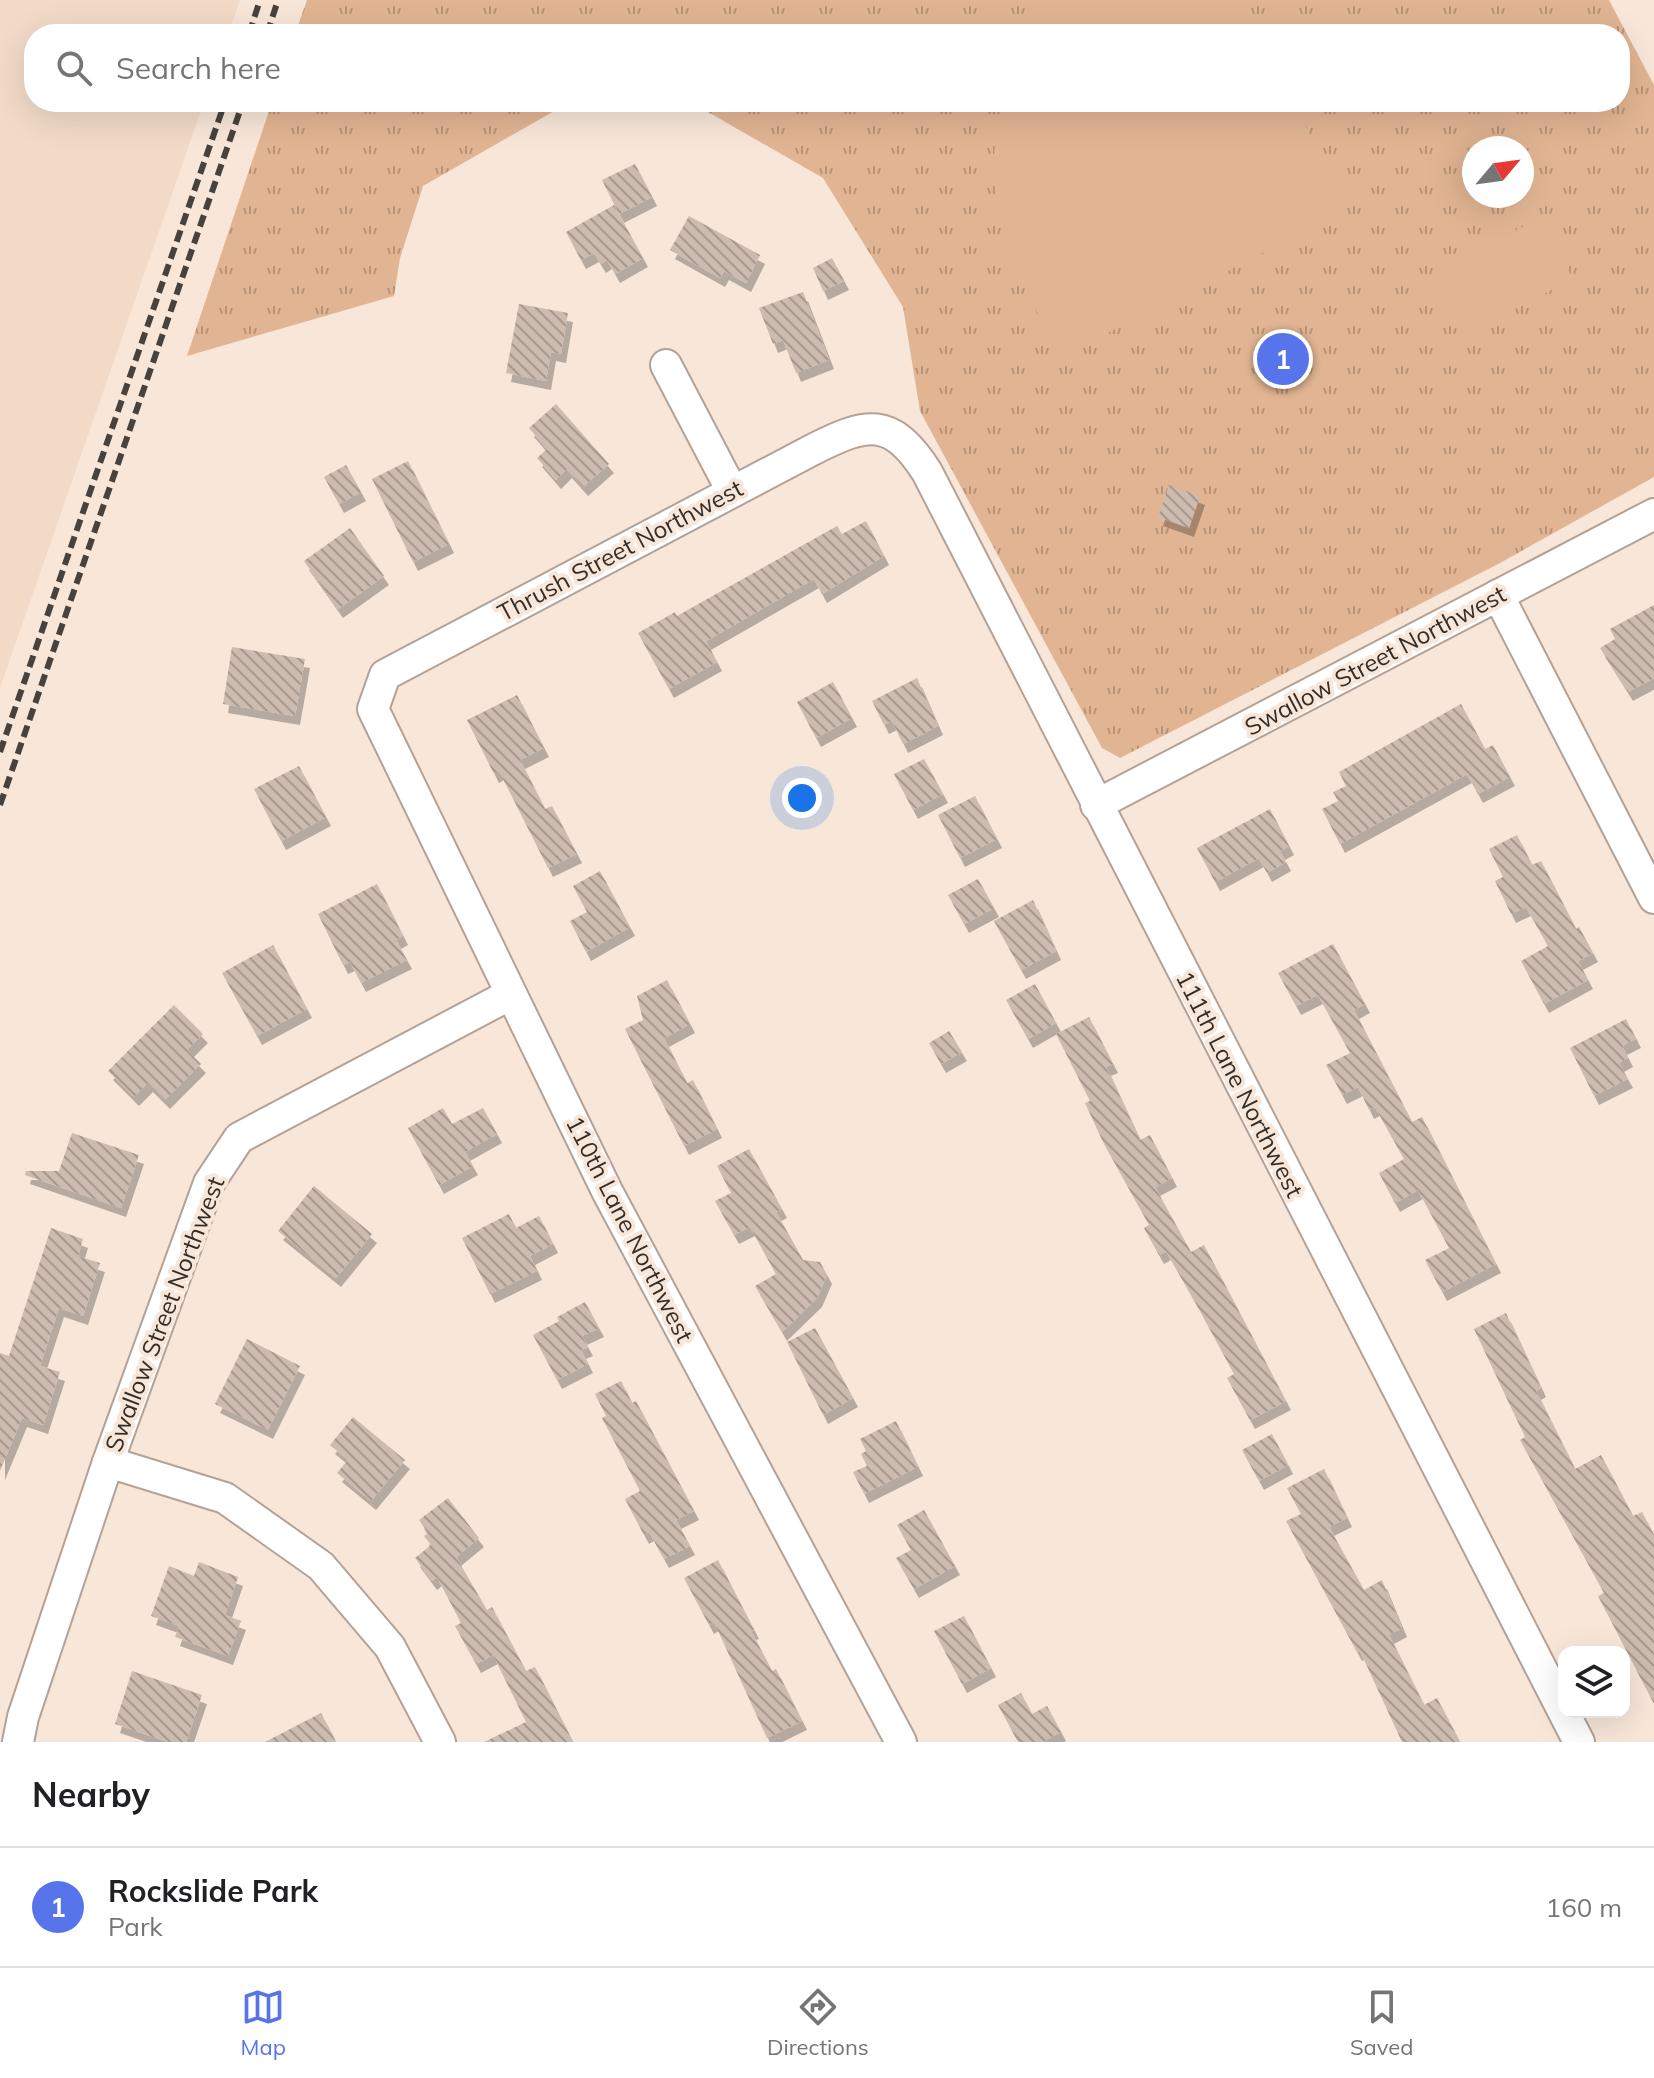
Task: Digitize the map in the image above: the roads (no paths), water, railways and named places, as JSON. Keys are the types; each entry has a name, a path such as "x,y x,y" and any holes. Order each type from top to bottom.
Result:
{"street":[{"path":"666,365 732,491"},
{"name":"Thrush Street Northwest","path":"373,709 385,675 843,434 870,428 893,433"},
{"name":"111th Lane Northwest","path":"893,433 913,450 927,472 1579,1742"},
{"name":"Swallow Street Northwest","path":"1096,805 1654,514"},
{"path":"1498,595 1654,898"},
{"name":"110th Lane Northwest","path":"373,709 607,1191 901,1742"},
{"name":"Swallow Street Northwest","path":"18,1742 23,1717 108,1462 209,1183 243,1133 511,994"},
{"path":"108,1462 225,1498 321,1566 390,1647 440,1742"}],"railway":[{"path":"252,24 260,0"},
{"path":"270,24 278,0"},
{"path":"0,752 222,112"},
{"path":"0,805 240,112"}],"place":[{"name":"Rockslide Park","path":"1283,359"}]}
